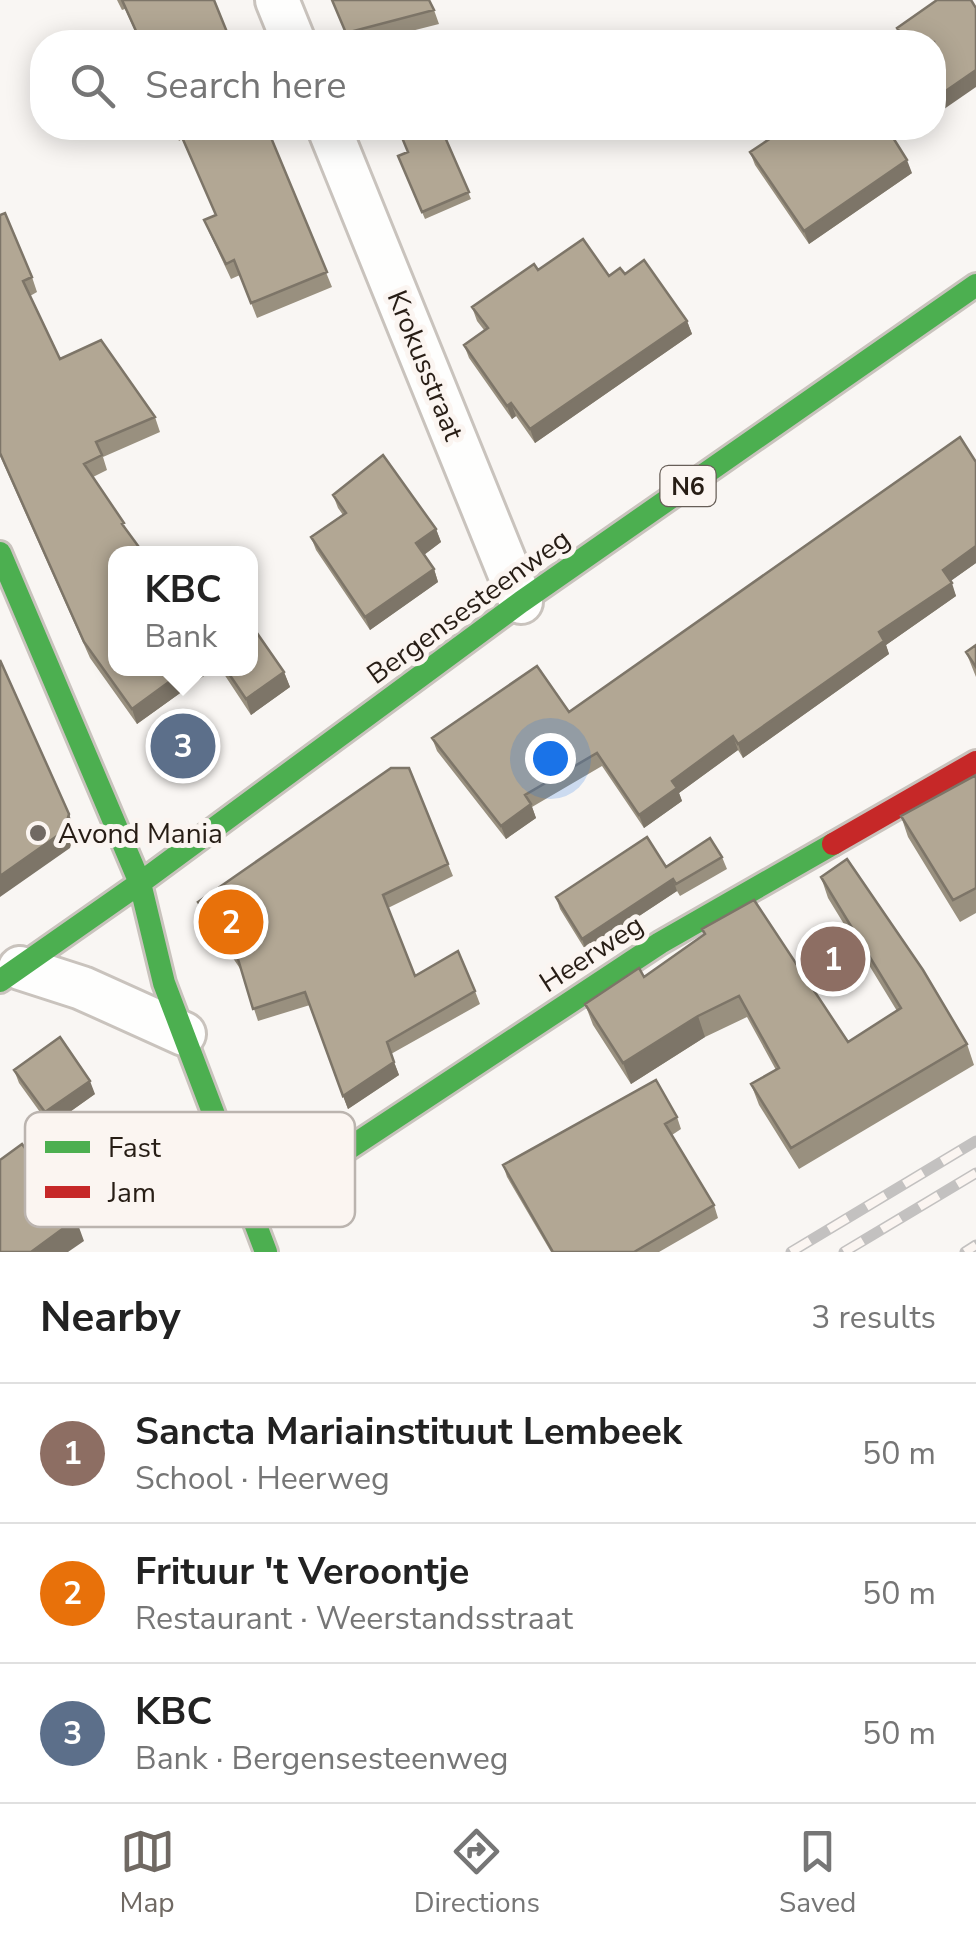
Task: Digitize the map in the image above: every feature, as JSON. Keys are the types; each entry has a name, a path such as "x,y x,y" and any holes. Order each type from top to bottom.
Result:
{"street":[{"path":"277,0 289,30"},
{"name":"Krokusstraat","path":"334,140 521,602"},
{"name":"Bergensesteenweg","path":"10,975 521,602 976,286"},
{"path":"0,554 140,883 164,983 213,1112"},
{"name":"Heerweg","path":"355,1145 660,943 976,762"},
{"path":"10,975 82,988 184,1034"},
{"path":"256,1227 266,1252"}],"building":[{"path":"122,0 214,0 226,30 136,30"},
{"path":"332,0 429,0 434,10 357,30 345,30"},
{"path":"937,0 971,0 976,8 976,70 946,91 946,30 897,28"},
{"path":"183,140 272,140 327,272 251,303 234,260 226,264 204,220 216,215"},
{"path":"403,140 446,140 469,192 422,212 398,156 408,152"},
{"path":"768,140 894,140 907,160 804,231 750,152"},
{"path":"5,213 32,277 23,281 60,359 101,340 155,417 96,442 102,455 84,464 138,546 108,546 108,676 84,642 0,453 0,215"},
{"path":"583,239 609,276 620,268 625,274 644,260 687,321 530,429 511,403 507,406 464,345 488,328 472,307 534,264 538,270"},
{"path":"960,437 976,462 976,546 943,570 952,583 879,632 884,641 738,744 733,736 672,781 677,788 639,815 597,753 525,795 531,804 501,826 432,738 537,666 569,712"},
{"path":"383,455 436,529 416,543 434,569 365,617 311,537 346,513 333,495"},
{"path":"258,635 284,672 246,699 230,676 258,676"},
{"path":"976,645 976,667 966,652"},
{"path":"0,660 69,814 64,831 0,876"},
{"path":"108,676 177,676 132,709"},
{"path":"391,768 409,768 448,864 383,895 415,976 458,951 475,991 387,1042 394,1062 343,1096 305,992 253,1009 238,959 198,902"},
{"path":"976,775 976,888 953,900 901,816"},
{"path":"647,837 666,867 710,838 722,857 676,884 673,879 582,939 556,897"},
{"path":"847,859 923,970 967,1044 791,1148 751,1084 779,1068 739,996 698,1016 623,1063 585,1004 639,968 644,977 705,934 702,929 754,900 848,1042 901,1008 821,877"},
{"path":"60,1037 90,1081 45,1112 14,1070"},
{"path":"656,1080 677,1117 665,1124 714,1205 634,1252 553,1252 503,1165"},
{"path":"22,1144 25,1148 25,1227 65,1227 31,1252 0,1252 0,1160"}],"railway":[{"path":"791,1252 976,1141"},
{"path":"844,1252 976,1173"},
{"path":"965,1252 976,1245"}],"traffic: fast":[{"path":"0,981 140,883 521,602 976,285"},
{"path":"0,553 140,883 164,983 213,1112"},
{"path":"355,1144 660,943 833,844"},
{"path":"257,1227 266,1252"}],"traffic: jam":[{"path":"833,844 976,762"}],"place":[{"name":"KBC","path":"183,746"},
{"name":"Avond Mania","path":"38,833"},
{"name":"Frituur 't Veroontje","path":"231,922"},
{"name":"Sancta Mariainstituut Lembeek","path":"833,959"}]}
